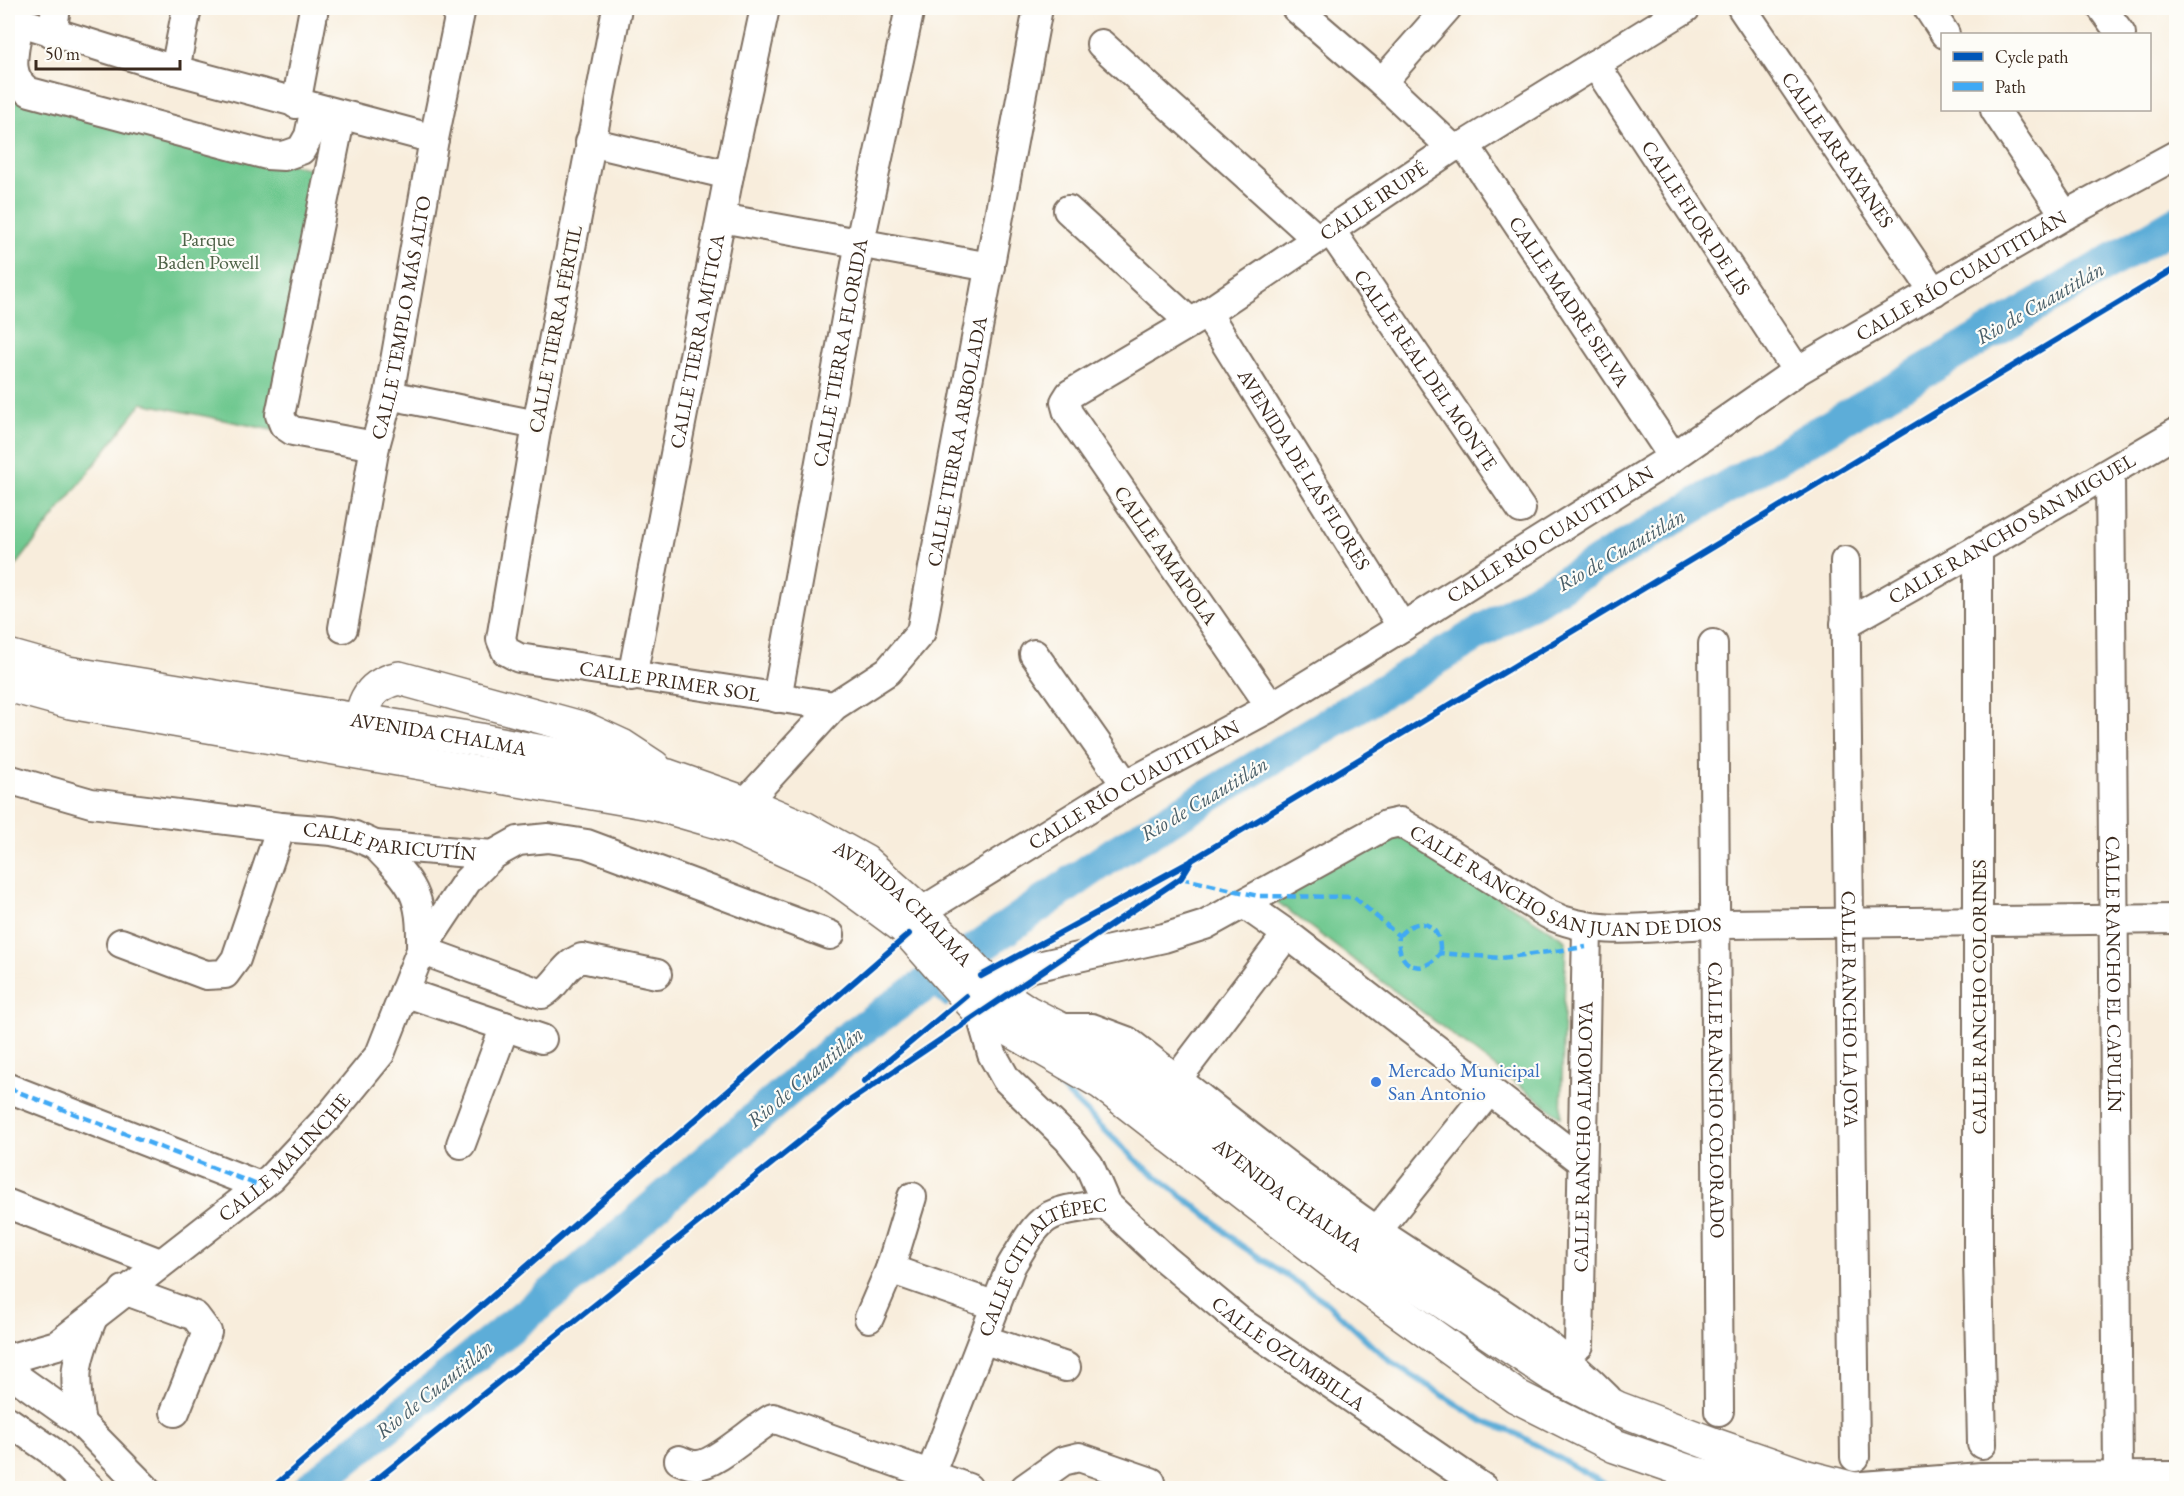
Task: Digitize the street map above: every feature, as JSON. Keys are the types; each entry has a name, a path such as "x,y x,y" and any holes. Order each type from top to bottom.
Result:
{"main road":[{"name":"AVENIDA CHALMA","path":"8,656 68,673 361,720 668,776 745,803 804,828 865,862 921,912 971,994 1058,1028 1091,1045 1290,1199 1422,1290 1551,1374 1617,1408 1797,1474 1851,1478"},
{"path":"357,752 367,696 383,681 399,678 585,729 622,746 668,776"},
{"name":"AVENIDA CHALMA","path":"8,685 70,702 656,804 732,826 822,867 905,928 971,994 1102,1083 1349,1275 1516,1396 1615,1446 1693,1473 1760,1488"}],"street":[{"path":"175,70 187,8"},
{"path":"314,8 318,109 280,415 284,425 293,431 375,446"},
{"name":"CALLE TEMPLO MÁS ALTO","path":"343,628 375,446 389,395 461,8"},
{"name":"CALLE TIERRA FÉRTIL","path":"506,651 501,639 537,425 617,8"},
{"name":"CALLE TIERRA MÍTICA","path":"632,677 729,175 765,8"},
{"name":"CALLE TIERRA FLORIDA","path":"777,698 860,242 910,8"},
{"name":"CALLE TIERRA ARBOLADA","path":"745,803 834,706 888,671 921,632 1038,8"},
{"name":"CALLE MADRE SELVA","path":"1296,8 1458,147 1673,457"},
{"path":"1382,82 1447,8"},
{"name":"CALLE ARRAYANES","path":"1742,8 1934,292"},
{"path":"1928,8 1945,33"},
{"path":"2102,8 2120,33"},
{"name":"CALLE IRUPÉ","path":"1065,402 1070,394 1198,318 1458,147 1595,64 1678,9"},
{"path":"318,109 309,136 301,150 284,156 267,154 30,92 19,87 13,76 13,20 54,20 175,70 435,140"},
{"name":"CALLE REAL DEL MONTE","path":"1101,44 1324,235 1521,509"},
{"name":"CALLE FLOR DE LIS","path":"1595,64 1797,371"},
{"path":"1996,111 2065,215"},
{"path":"590,142 729,175"},
{"name":"CALLE RÍO CUAUTITLÁN","path":"921,912 1126,785 1270,706 1402,627 1673,457 1797,371 2065,215 2176,155"},
{"name":"AVENIDA DE LAS FLORES","path":"1068,210 1198,318 1402,627"},
{"path":"721,218 990,267"},
{"path":"389,395 537,425"},
{"name":"CALLE AMAPOLA","path":"1065,402 1068,413 1270,706"},
{"name":"CALLE RANCHO SAN MIGUEL","path":"1845,624 2176,433"},
{"name":"CALLE RANCHO EL CAPULÍN","path":"2110,473 2118,1475"},
{"name":"CALLE RANCHO COLORINES","path":"1978,549 1978,1263 1982,1444"},
{"name":"CALLE RANCHO LA JOYA","path":"1845,561 1851,1478"},
{"name":"CALLE RANCHO COLORADO","path":"1713,644 1719,1411"},
{"name":"CALLE PRIMER SOL","path":"506,651 519,658 632,677 834,706"},
{"path":"1034,654 1126,785"},
{"name":"CALLE PARICUTÍN","path":"8,779 91,802 281,827 332,831 375,845 493,855 518,841 548,838 587,844 830,935"},
{"name":"CALLE RANCHO SAN JUAN DE DIOS","path":"971,994 1029,968 1164,938 1205,925 1386,825 1400,822 1548,914 1587,928 1716,924 2176,919"},
{"path":"121,943 206,975 225,974 236,959 281,827"},
{"name":"CALLE MALINCHE","path":"375,845 408,880 418,897 422,921 421,950"},
{"name":"CALLE MALINCHE","path":"8,1359 57,1345 92,1320 124,1290 271,1178 331,1114 381,1054 421,950 446,917 467,881 493,855"},
{"path":"1244,904 1287,934 1581,1161"},
{"name":"CALLE RANCHO ALMOLOYA","path":"1579,1345 1587,928"},
{"path":"1177,1079 1287,934"},
{"path":"421,950 542,994 548,991 571,962 582,958 657,974"},
{"path":"404,992 542,1039"},
{"name":"CALLE CITLALTÉPEC","path":"929,1482 985,1340 1011,1266 1038,1222 1058,1210 1106,1204 1089,1165 1068,1138 1006,1079 971,994"},
{"path":"461,1144 505,1026"},
{"path":"1058,1028 1092,1028 1106,1031 1127,1041 1377,1231 1551,1348 1581,1371 1617,1408"},
{"path":"8,1088 260,1185"},
{"path":"1377,1231 1489,1091"},
{"path":"869,1318 890,1269 912,1197"},
{"path":"8,1204 160,1263"},
{"name":"CALLE OZUMBILLA","path":"1106,1204 1242,1323 1483,1488"},
{"path":"890,1269 996,1306"},
{"path":"124,1290 195,1316 207,1332 176,1412"},
{"name":"CALLE MALINCHE","path":"81,1423 75,1384 78,1354 92,1320"},
{"path":"985,1340 1066,1367"},
{"path":"8,1371 81,1423 145,1488"},
{"path":"679,1461 698,1466 714,1460 756,1426 773,1418 929,1482 968,1488"},
{"path":"8,1420 50,1450 90,1488"},
{"path":"1025,1488 1063,1461 1079,1457 1151,1482"},
{"path":"1851,1478 2176,1476"}],"green space":[{"name":"Parque Baden Powell","path":"8,98 329,173 282,432 142,403 8,576"},
{"path":"1394,832 1566,940 1561,1117 1268,895"}],"waterway":[{"name":"Rio de Cuautitlán","path":"310,1488 580,1271 844,1041 1116,852 1499,621 2176,223"},
{"path":"924,985 946,1004"},
{"path":"1021,1054 1045,1072 1139,1163 1213,1220 1236,1242 1326,1302 1387,1359 1484,1422 1517,1434 1612,1488"}],"marked path":[{"path":"1181,878 1258,896 1354,897 1399,936 1401,955 1405,961 1418,967 1433,961 1440,953 1501,958 1586,947"},
{"path":"1399,936 1414,925 1427,925 1437,935 1440,953"},
{"path":"8,1088 260,1186"}],"cycle path":[{"path":"366,1488 851,1100 1181,878 1192,860 2176,268"},
{"path":"981,976 1190,862"},
{"path":"272,1488 909,934"},
{"path":"864,1081 966,996"}],"place":[{"name":"Mercado Municipal San Antonio","path":"1376,1082"}]}
